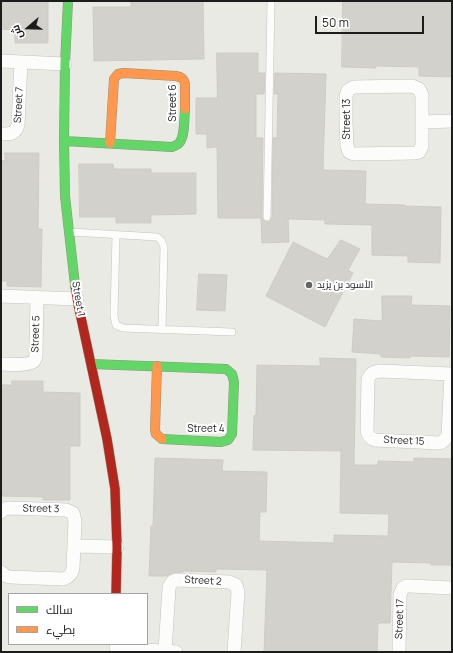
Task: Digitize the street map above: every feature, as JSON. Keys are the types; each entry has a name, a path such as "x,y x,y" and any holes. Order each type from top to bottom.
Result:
{"street":[{"name":"Street 1","path":"68,1 65,64 65,196 77,299 107,439 115,489 117,547 116,593"},
{"path":"1,61 65,64"},
{"name":"Street 7","path":"1,134 11,134 17,130 21,62"},
{"name":"Street 6","path":"64,141 172,147 177,146 180,144 183,135 186,89 184,80 176,76 124,73 118,74 114,79 110,143"},
{"name":"Street 13","path":"416,87 422,95 422,122 422,146 421,150 417,153 362,154 349,152 347,146 347,92 348,90 354,88 416,87"},
{"path":"422,122 452,121"},
{"path":"1,296 77,299"},
{"name":"Street 5","path":"1,364 28,364 33,362 35,359 37,297"},
{"name":"Street 4","path":"91,364 157,366 226,369 230,371 233,375 234,382 231,438 221,442 163,439 156,434 157,366"},
{"name":"Street 15","path":"380,370 451,374 448,435 445,440 439,443 371,439 367,430 368,379 372,373 380,370"},
{"name":"Street 3","path":"1,512 4,509 10,508 66,510 73,513 75,521 75,546 72,573 70,576 63,579 10,577 1,572"},
{"path":"75,546 117,547"},
{"name":"Street 2","path":"116,648 170,652 169,588 174,580 178,580 229,582 236,585 238,592 234,652"},
{"name":"Street 17","path":"399,652 400,596 402,588 410,586 452,588"}],"lane":[{"path":"267,217 271,1"},
{"path":"69,232 157,237 161,240 164,247 162,330"},
{"path":"116,235 114,316 116,325 123,328 232,332"}],"building":[{"path":"1,1 48,1 48,43 15,43 15,30 1,29"},
{"path":"131,1 203,1 204,59 94,61 93,7 131,7"},
{"path":"343,1 452,1 452,77 419,76 419,67 342,67"},
{"path":"217,53 258,53 258,73 265,73 264,94 256,94 256,138 263,138 262,217 264,221 269,222 272,217 273,138 277,138 278,94 274,94 275,73 326,74 323,170 366,171 365,204 441,207 440,263 408,262 408,256 372,255 372,225 325,224 325,220 288,219 289,242 262,243 261,218 218,218 217,147 207,148 207,134 196,134 196,98 217,98"},
{"path":"5,153 39,153 38,229 42,229 41,287 7,286 7,281 1,281 1,160 5,161"},
{"path":"79,164 113,164 114,169 151,169 151,173 196,173 196,214 151,215 151,223 116,223 116,217 80,217"},
{"name":"الأسود بن يزيد","path":"341,240 360,249 348,270 353,273 325,327 266,296 293,242 327,259"},
{"path":"199,274 227,275 225,311 197,310"},
{"path":"382,296 412,296 411,305 450,306 449,357 381,357 381,354 352,352 354,319 382,321"},
{"path":"320,358 356,359 354,465 378,465 378,461 414,462 414,458 452,459 452,565 392,562 390,623 378,623 377,652 264,652 267,570 216,569 216,572 183,571 172,573 167,576 149,576 151,526 153,526 155,458 223,460 222,471 267,472 266,512 260,512 259,541 334,543 334,535 388,536 389,514 340,513 341,451 253,450 254,415 256,416 257,365 320,366"},
{"path":"12,381 43,381 43,392 80,393 80,446 70,446 70,500 43,500 43,497 1,496 1,385 12,385"}],"traffic: fast":[{"path":"68,1 65,64 65,196 75,285"},
{"path":"64,141 172,147 178,144 182,139 185,109"},
{"path":"91,364 226,369 232,374 234,382 232,434 228,440 221,442 162,439"}],"traffic: slow":[{"path":"110,143 114,79 118,74 124,73 181,77 185,84 185,109"},
{"path":"157,366 155,430 156,434 162,439"}],"traffic: jam":[{"path":"75,285 107,439 115,489 117,547 116,593"}],"place":[{"name":"الأسود بن يزيد","path":"309,285"}]}
